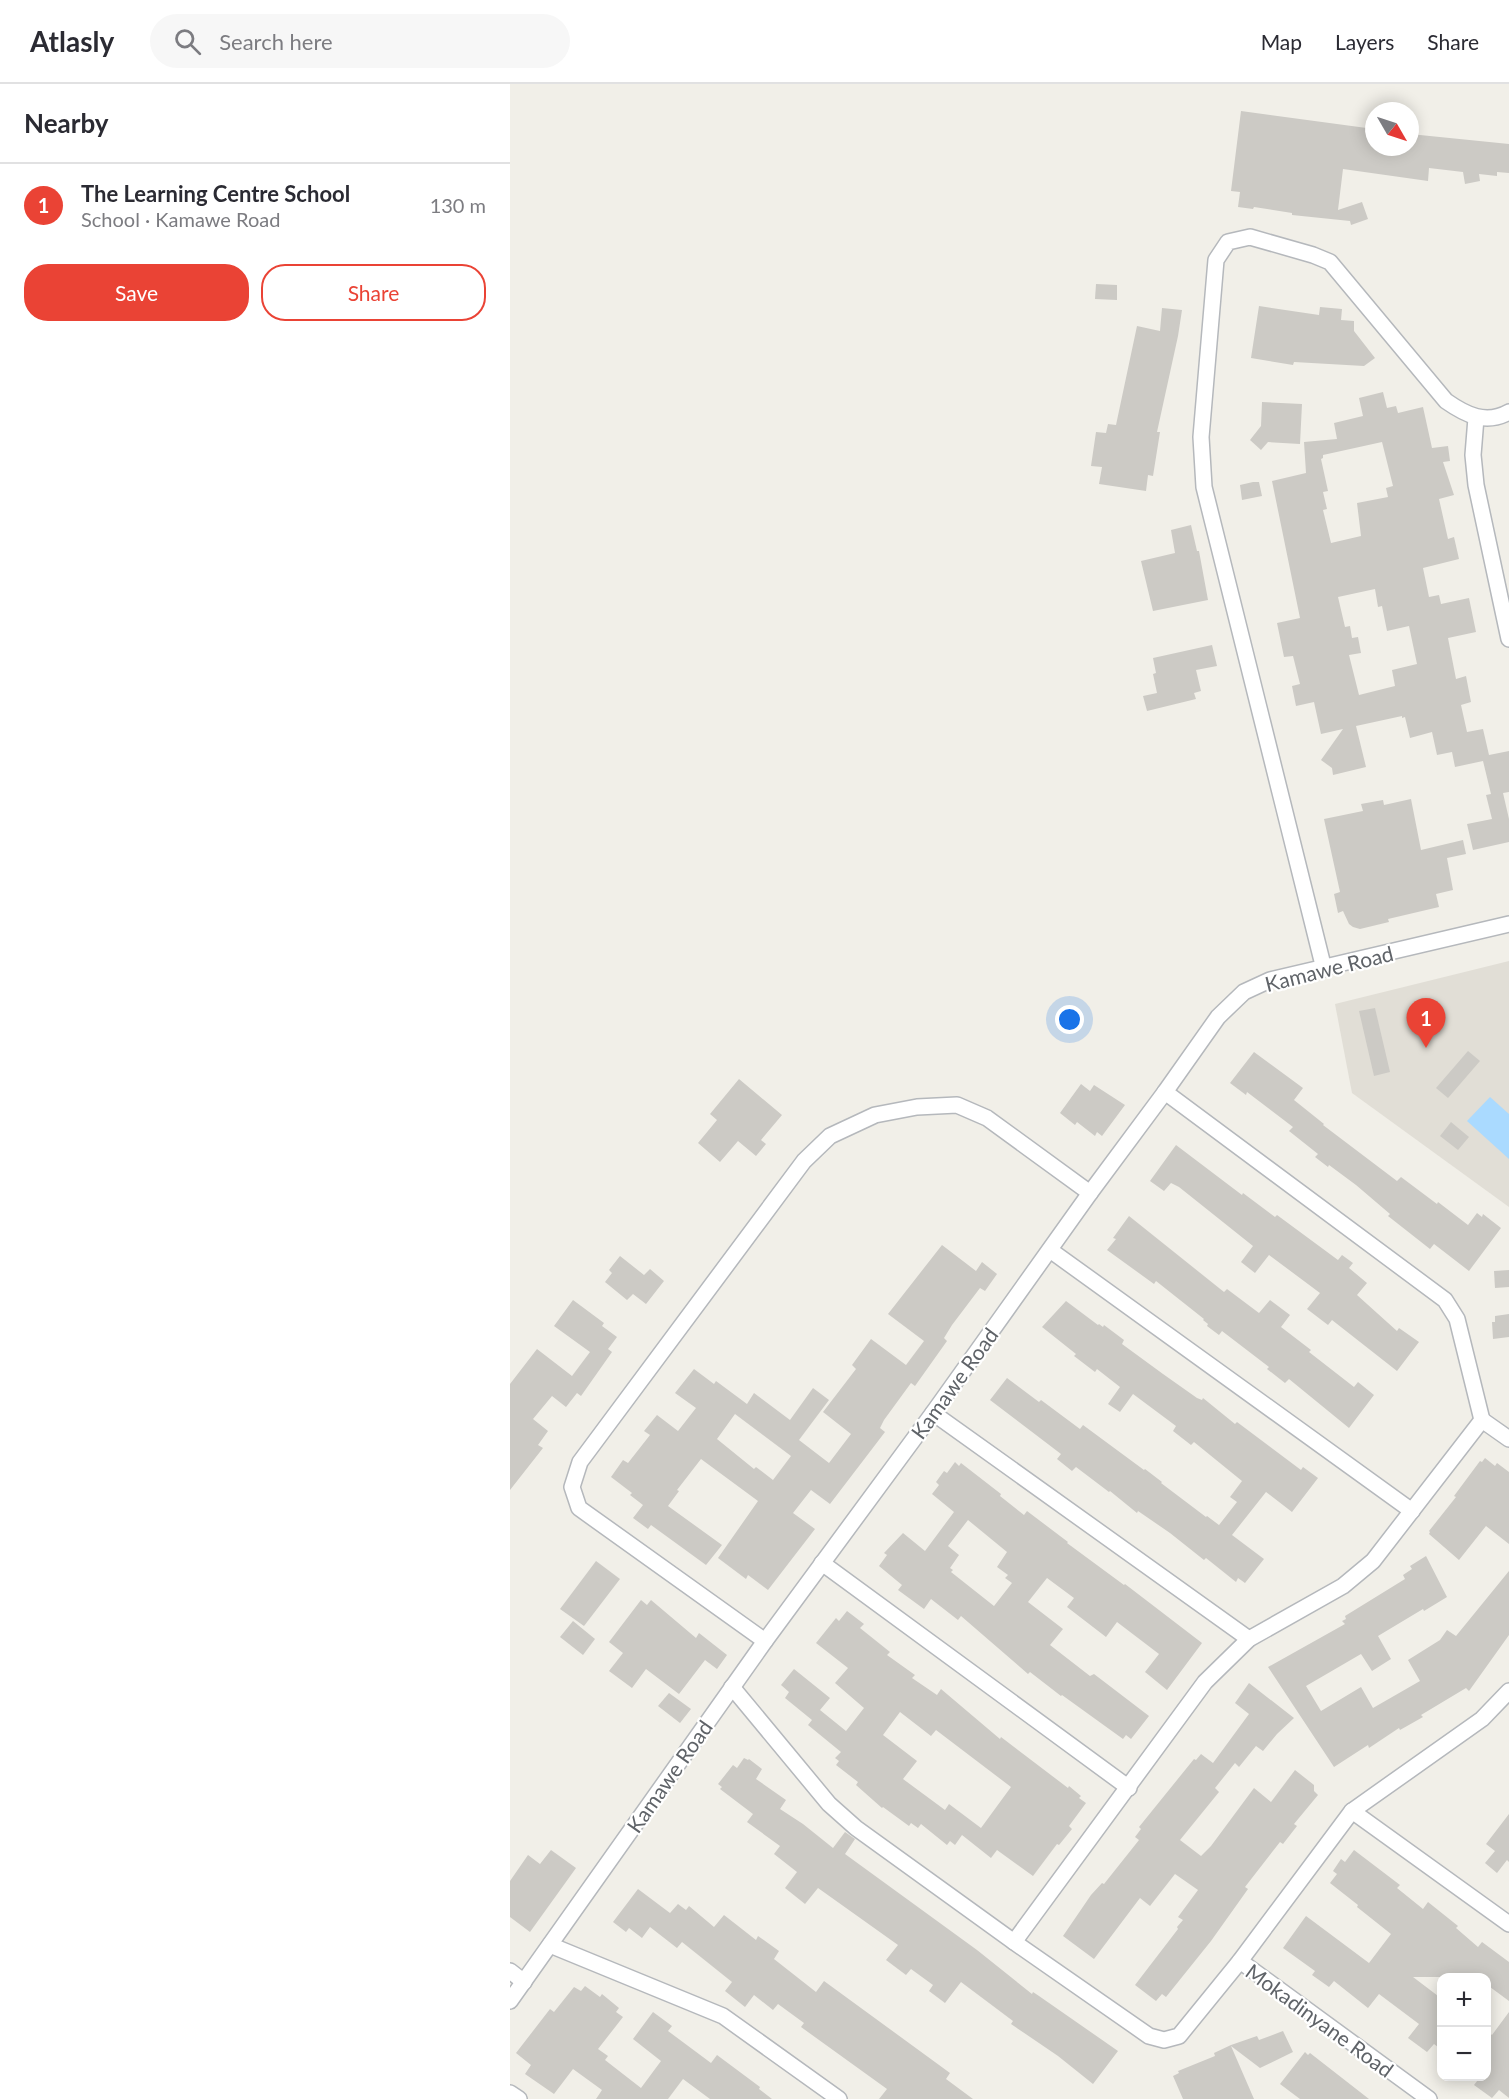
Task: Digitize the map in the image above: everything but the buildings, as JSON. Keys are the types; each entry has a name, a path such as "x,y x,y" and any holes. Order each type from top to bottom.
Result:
{"street":[{"path":"1324,969 1204,487 1201,436 1216,260 1228,242 1250,237 1330,262 1446,401 1463,413 1476,418 1498,418 1509,412"},
{"path":"1476,418 1473,456 1476,485 1509,639"},
{"name":"Kamawe Road","path":"510,2001 765,1641 933,1413 1218,1017 1244,992 1270,980 1509,924"},
{"path":"1166,1092 1445,1300 1457,1319 1482,1420 1509,1439"},
{"path":"765,1641 579,1508 572,1487 580,1462 804,1161 830,1137 875,1115 917,1107 957,1105 987,1118 1090,1193"},
{"path":"1050,1250 1412,1512"},
{"path":"933,1413 1248,1639"},
{"path":"1014,1942 1205,1682 1248,1639 1343,1586 1373,1561 1482,1420"},
{"path":"822,1563 1129,1788"},
{"path":"732,1687 829,1804 856,1828 1149,2036 1164,2040 1179,2036 1240,1961 1352,1811 1482,1719 1509,1690"},
{"path":"1352,1811 1509,1924"},
{"path":"549,1945 723,2016 839,2099"},
{"name":"Mokadinyane Road","path":"1240,1961 1429,2099"},
{"path":"510,1971 524,1982"},
{"path":"510,2093 519,2099"}],"shaded area":[{"path":"1509,961 1509,1207 1352,1093 1335,1004"}],"water":[{"path":"1490,1097 1509,1114 1509,1159 1467,1121"}],"place":[{"name":"The Learning Centre School","path":"1426,1048"}]}
